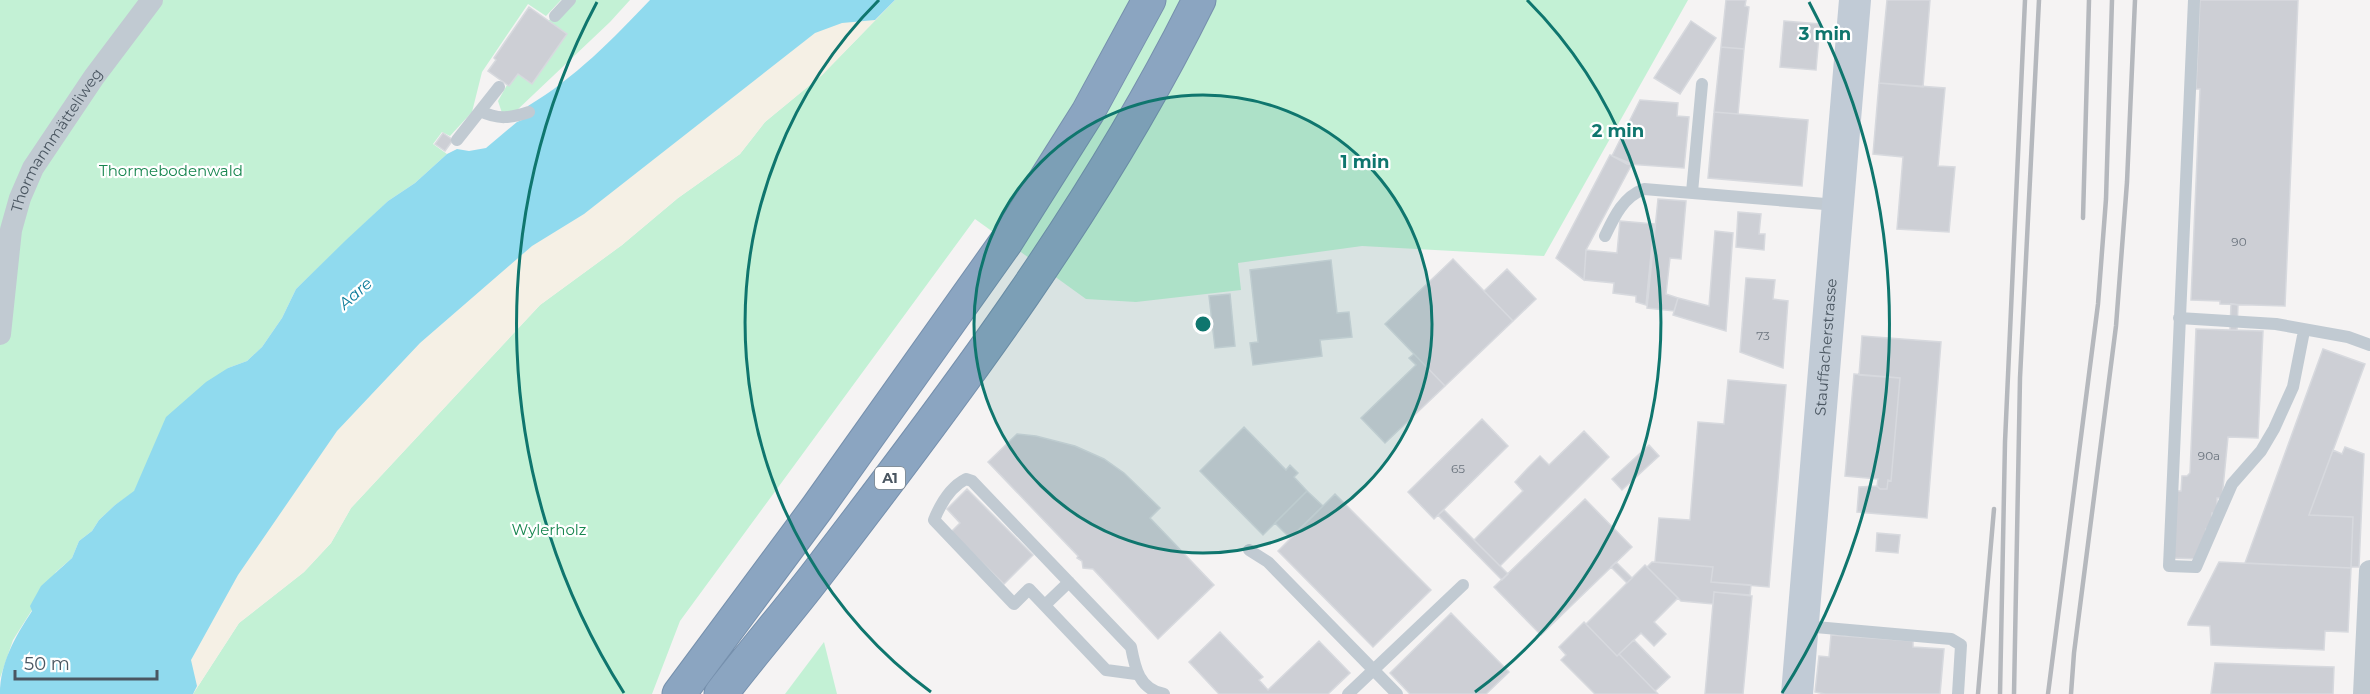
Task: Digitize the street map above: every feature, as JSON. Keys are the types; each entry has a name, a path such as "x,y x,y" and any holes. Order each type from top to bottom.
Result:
{"highway":[{"path":"679,694 817,508 1006,243 1088,112 1149,0"},
{"name":"A1","path":"721,694 864,513 974,365 1042,268 1127,135 1199,0"}],"street":[{"name":"Thormannmätteliweg","path":"0,334 11,230 20,198 33,168 94,77 152,0"},
{"name":"Stauffacherstrasse","path":"1797,694 1855,0"},
{"path":"2364,694 2370,571"}],"lane":[{"path":"555,16 570,0"},
{"path":"2194,0 2179,318 2177,483 2169,566 2196,567 2236,478"},
{"path":"1692,192 1702,84"},
{"path":"457,140 499,87"},
{"path":"480,111 500,118 529,112"},
{"path":"1605,236 1622,204 1639,191 1649,189 1838,205"},
{"path":"2179,318 2276,324 2304,331 2348,337 2370,345"},
{"path":"2223,484 2236,478 2256,458 2274,429 2293,387 2304,331"},
{"path":"1136,674 1131,647 972,481 966,479 960,482 940,506 934,520 1014,604 1029,589 1106,670 1136,674 1155,692 1164,694"},
{"path":"1249,550 1268,562 1397,694"},
{"path":"1045,605 1069,582"},
{"path":"1348,694 1463,585"},
{"path":"1802,626 1950,639 1961,645 1958,694"}],"green space":[{"name":"Thormebodenwald","path":"0,0 561,0 546,16 528,4 482,72 472,112 450,136 442,132 433,144 447,154 415,183 388,201 296,289 282,318 262,347 247,361 228,368 150,457 134,492 115,505 99,520 92,531 79,541 72,558 56,572 13,640 0,678"},
{"path":"574,0 630,0 610,22 515,112 502,113 498,101 507,85 509,86 518,74 532,84 567,34 548,21"},
{"name":"Wylerholz","path":"895,0 1688,0 1544,256 1362,246 1238,263 1241,290 1136,302 1086,299 975,219 680,621 652,694 193,694 239,623 304,572 331,543 351,508 540,305 622,245 678,198 740,154 765,122 822,75"},
{"path":"824,642 837,694 785,694"}],"sand":[{"path":"836,0 895,0 822,75 765,122 740,154 678,198 622,245 540,305 351,508 331,543 304,572 239,623 193,694 101,694 294,422"}],"water":[{"name":"Aare","path":"650,0 895,0 875,20 842,23 815,33 584,214 532,246 420,343 337,431 238,575 191,660 197,686 193,694 0,694 6,661 14,641 32,611 30,606 41,586 72,558 79,541 92,531 99,520 134,491 166,417 206,382 228,368 247,361 262,347 282,318 296,289 388,201 415,183 447,154 457,149 469,151 486,148 517,122 529,117 528,106 578,70"}],"building":[{"path":"1726,0 1746,0 1745,6 1749,7 1744,49 1721,47"},
{"path":"1887,0 1930,0 1923,87 1879,83"},
{"path":"2200,0 2298,0 2285,306 2220,304 2220,301 2191,300 2200,89 2196,89"},
{"path":"529,7 567,34 532,84 518,74 509,86 488,71 496,60 494,58"},
{"path":"1691,21 1716,38 1680,94 1654,78"},
{"path":"1784,21 1820,24 1816,70 1780,67"},
{"path":"1721,47 1744,49 1738,114 1714,112"},
{"path":"1879,83 1945,88 1938,166 1955,167 1949,232 1897,229 1903,157 1873,154"},
{"path":"1640,100 1678,103 1677,116 1689,117 1684,168 1627,164 1612,156"},
{"path":"1714,112 1808,120 1802,186 1708,178"},
{"path":"443,133 453,140 445,151 435,144"},
{"path":"1610,155 1632,164 1586,250 1584,280 1556,258"},
{"path":"1658,199 1686,201 1681,259 1670,258 1666,294 1678,298 1674,311 1647,308"},
{"path":"1738,212 1761,214 1759,234 1765,234 1764,250 1736,247"},
{"path":"1620,221 1654,224 1646,305 1636,302 1636,296 1613,293 1614,283 1584,280 1586,250 1617,253"},
{"path":"1715,231 1733,233 1726,331 1673,315 1678,298 1709,306"},
{"path":"1453,259 1513,321 1445,386 1385,324"},
{"path":"1331,260 1337,313 1349,312 1352,337 1320,340 1322,356 1253,365 1250,343 1258,342 1250,270"},
{"path":"1507,269 1536,299 1513,321 1484,291"},
{"path":"1746,278 1775,280 1773,299 1788,301 1783,368 1740,352"},
{"path":"1230,294 1235,346 1215,348 1209,296"},
{"path":"2231,304 2238,305 2237,330 2230,330"},
{"path":"2196,329 2263,331 2258,438 2228,437 2222,498 2217,498 2217,513 2212,513 2211,529 2206,529 2205,544 2199,559 2173,558 2176,491 2181,491 2182,476 2190,473"},
{"path":"1862,336 1941,342 1927,518 1857,512 1859,487 1877,486 1880,489 1887,489 1888,480 1891,481 1900,378 1859,375"},
{"path":"2323,349 2365,364 2309,515 2353,517 2351,568 2245,563"},
{"path":"1414,354 1445,386 1385,443 1361,418 1416,365 1409,358"},
{"path":"1854,374 1900,378 1891,481 1888,480 1887,489 1880,489 1877,486 1878,479 1845,476"},
{"path":"1728,380 1786,385 1769,587 1711,582 1713,567 1655,562 1659,518 1690,520 1698,422 1724,424"},
{"path":"1482,419 1508,446 1434,519 1408,492"},
{"path":"1244,427 1286,470 1290,465 1298,473 1294,477 1307,491 1263,535 1200,471"},
{"path":"1584,431 1609,457 1500,566 1474,540 1523,491 1515,482 1540,456 1549,465"},
{"path":"1017,434 1036,436 1075,446 1104,459 1124,473 1160,508 1150,518 1214,585 1158,639 1093,569 1083,568 1078,556 988,462"},
{"path":"1649,445 1659,456 1622,490 1612,479"},
{"path":"2345,447 2364,454 2359,567 2351,567 2353,517 2309,515 2333,450 2342,454"},
{"path":"967,489 1033,555 1004,584 951,532 960,523 947,509"},
{"path":"1307,491 1323,506 1290,538 1275,523"},
{"path":"1335,494 1431,590 1373,647 1278,551"},
{"path":"1585,499 1632,547 1541,635 1494,587"},
{"path":"1444,510 1508,574 1502,580 1438,515"},
{"path":"1877,533 1900,535 1898,553 1876,551"},
{"path":"1616,562 1632,578 1627,583 1611,567"},
{"path":"1652,562 1713,567 1711,582 1751,585 1750,595 1714,592 1713,604 1681,601 1647,567"},
{"path":"2219,562 2351,568 2348,632 2325,631 2324,650 2211,645 2210,626 2188,625 2188,623"},
{"path":"1645,565 1678,598 1654,622 1666,634 1654,646 1641,633 1617,656 1586,624"},
{"path":"1714,592 1752,596 1743,694 1705,694"},
{"path":"1451,613 1509,672 1486,694 1410,694 1390,673"},
{"path":"1584,622 1658,694 1595,694 1561,660 1566,655 1559,647"},
{"path":"1220,632 1263,677 1259,680 1268,690 1319,641 1350,673 1328,694 1219,694 1189,662"},
{"path":"1831,635 1913,641 1913,647 1944,649 1940,694 1825,694 1815,692 1819,656 1829,657"},
{"path":"1634,640 1670,677 1655,691 1619,654"},
{"path":"2215,663 2334,667 2333,694 2211,694"}],"railway":[{"path":"2000,694 2005,442 2025,0"},
{"path":"2014,694 2020,378 2039,0"},
{"path":"2083,218 2089,0"},
{"path":"2048,694 2098,304 2106,199 2112,0"},
{"path":"2071,694 2074,653 2116,326 2127,182 2135,0"},
{"path":"1978,694 1994,509"}]}
